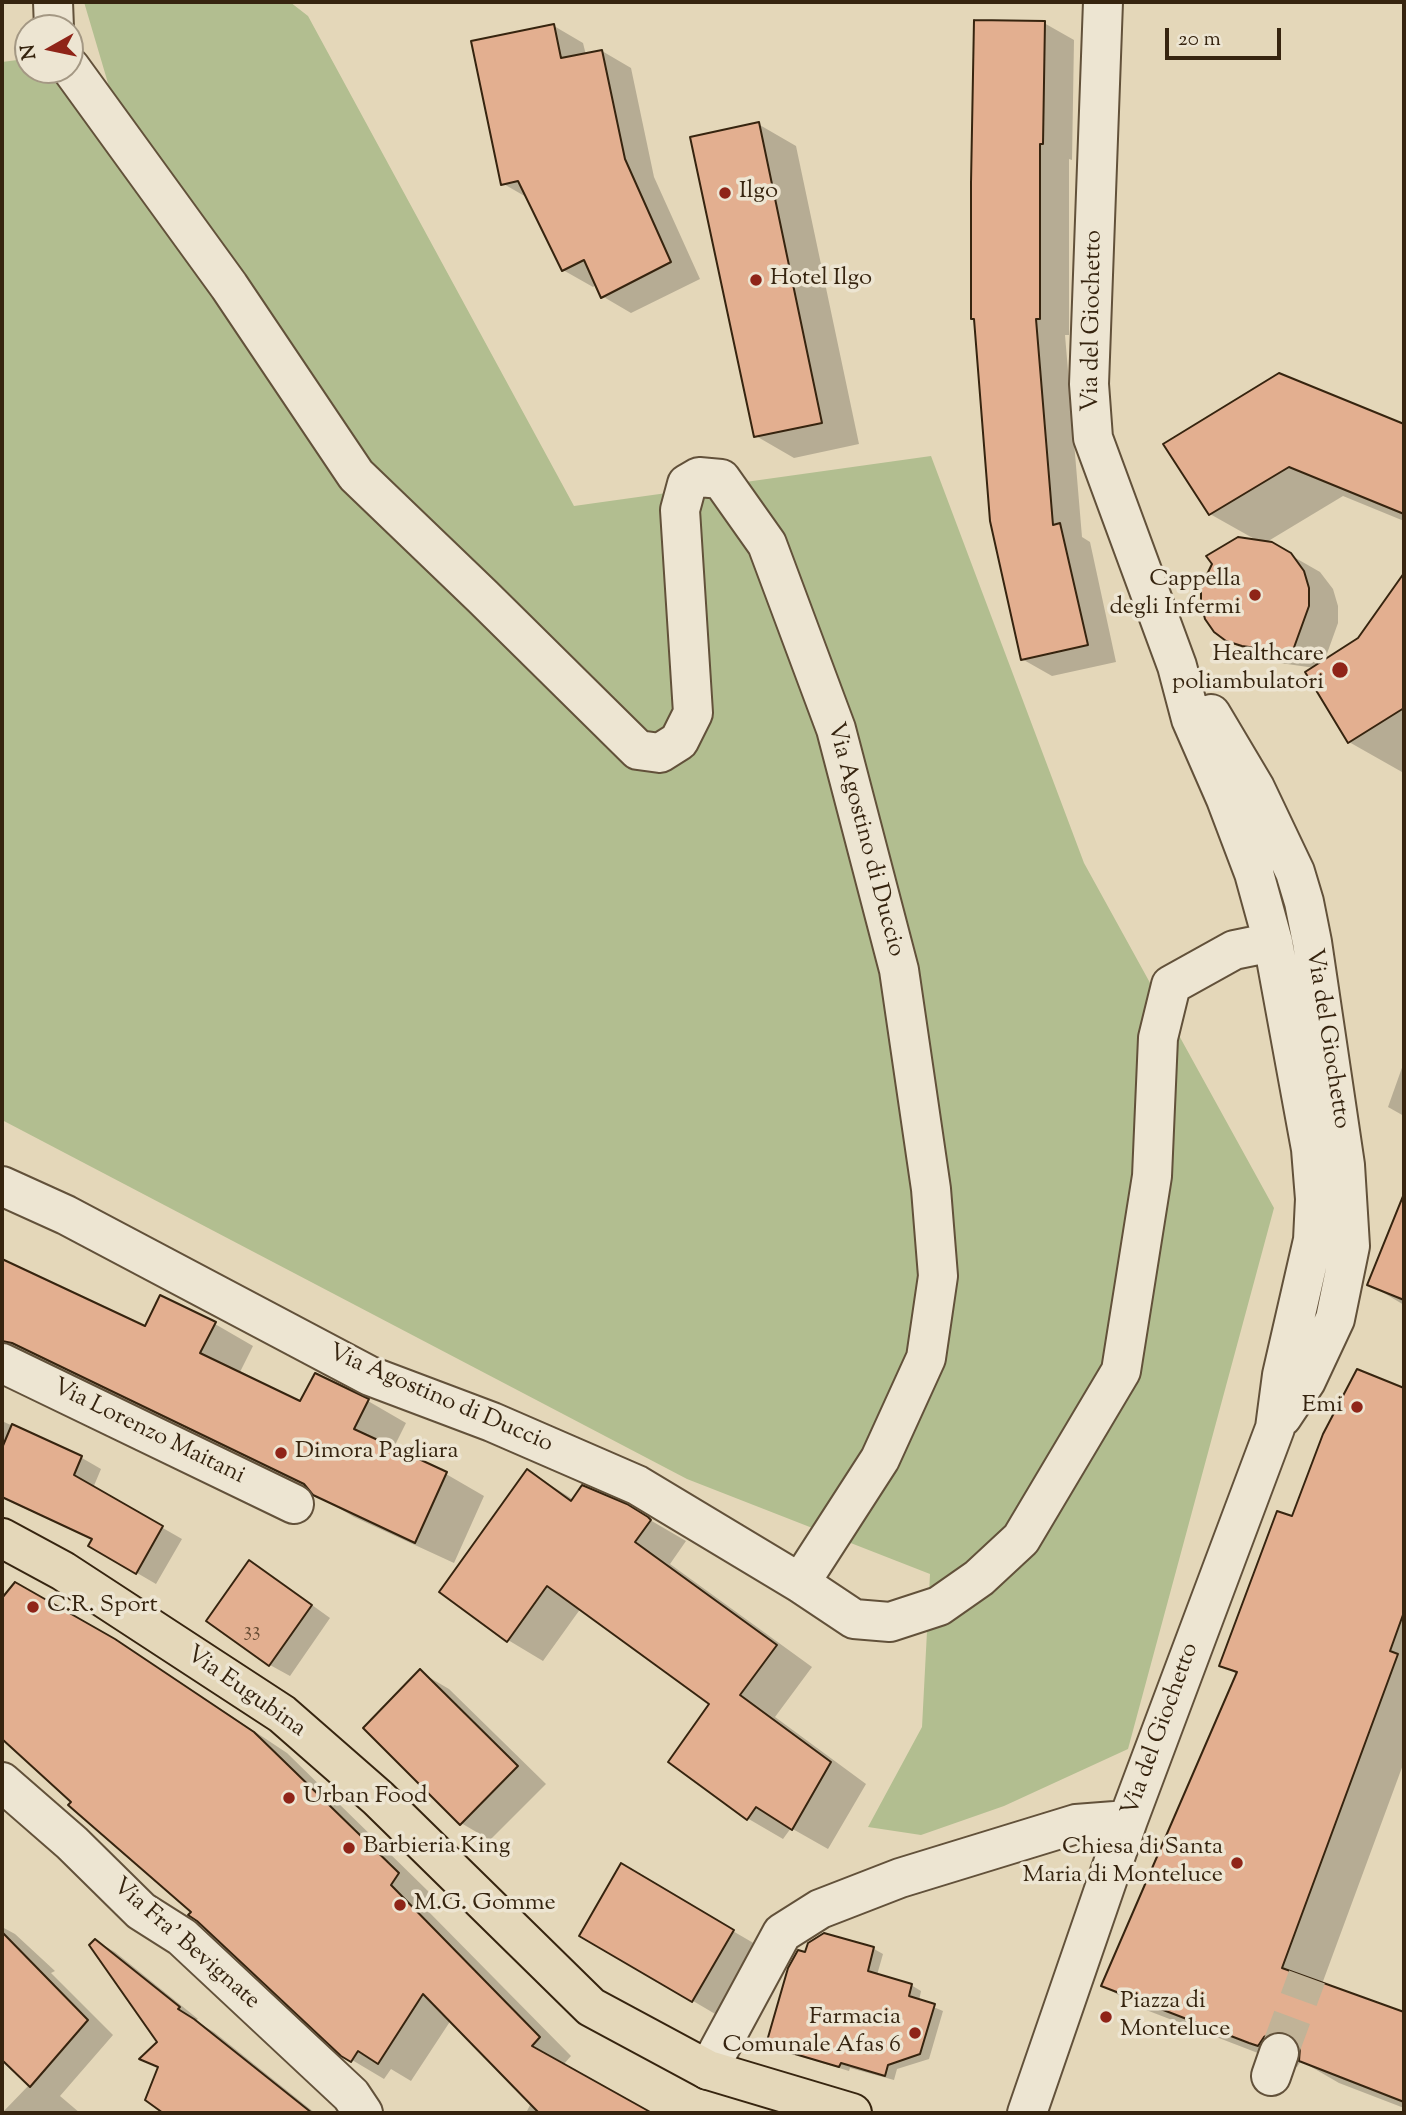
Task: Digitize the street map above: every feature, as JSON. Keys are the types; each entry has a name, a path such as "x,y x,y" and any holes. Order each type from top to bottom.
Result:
{"main road":[{"name":"Via Eugubina","path":"2,1538 63,1571 282,1714 378,1798 591,2007 708,2070 852,2113"}],"street":[{"name":"Via del Giochetto","path":"1103,2 1089,384 1093,438 1177,666 1191,719 1226,799 1254,873 1273,942 1311,1149 1315,1199 1313,1240 1282,1375 1275,1428"},
{"name":"Via Agostino di Duccio","path":"82,84 229,286 356,475 638,750 660,753 679,741 693,713 680,510 687,484 699,477 721,480 767,544 836,729 899,970 931,1189 938,1276 926,1358 880,1460 800,1583"},
{"name":"Via del Giochetto","path":"1027,2113 1128,1820 1275,1428 1306,1381 1335,1319 1350,1246 1345,1165 1312,942 1296,872 1255,788 1202,700 1177,666"},
{"name":"Via Agostino di Duccio","path":"2,1186 66,1215 370,1376 492,1422 637,1485 800,1583 853,1619 890,1622 939,1606 979,1578 1021,1539 1121,1371 1152,1176 1158,1038 1171,985 1234,950 1273,942"},
{"name":"Via Lorenzo Maitani","path":"2,1363 295,1504"},
{"name":"Via Fra' Bevignate","path":"2,1782 72,1843 141,1911 182,1937 351,2095 363,2113"},
{"path":"708,2070 782,1933 820,1909 900,1878 1076,1824 1128,1820"}],"green space":[{"path":"84,2 290,2 308,16 574,506 931,456 1084,863 1274,1208 1128,1749 1004,1806 921,1835 868,1827 922,1727 930,1574 687,1479 2,1120 2,62 14,60 14,84 61,84 71,91 110,90"}],"building":[{"path":"974,20 1045,21 1043,144 1040,144 1040,319 1036,319 1053,525 1060,523 1088,645 1021,660 990,521 974,319 971,319"},
{"path":"554,24 561,58 602,50 625,159 671,262 601,298 584,260 562,271 518,181 501,185 471,41"},
{"name":"Hotel Ilgo","path":"759,122 822,423 754,437 690,137"},
{"path":"1279,373 1404,424 1404,514 1289,467 1209,515 1163,444"},
{"name":"Cappella degli Infermi","path":"1238,537 1272,542 1291,553 1304,571 1309,588 1309,606 1292,653 1226,641 1214,632 1205,619 1201,587 1212,564 1206,556"},
{"path":"1404,573 1404,708 1348,743 1305,672 1358,638"},
{"path":"1404,1196 1404,1300 1367,1285"},
{"path":"2,1259 145,1326 160,1295 216,1322 200,1353 300,1401 315,1373 369,1399 354,1429 447,1472 415,1543 313,1495 304,1484 12,1343 2,1341"},
{"path":"1357,1369 1404,1388 1404,1612 1390,1651 1398,1654 1282,1968 1404,2012 1404,2102 1299,2061 1300,2048 1296,2039 1287,2033 1274,2032 1264,2037 1258,2046 1101,1986 1237,1672 1219,1666 1277,1511 1292,1516 1323,1434"},
{"path":"12,1424 82,1456 74,1475 163,1526 136,1574 88,1546 92,1539 2,1497 2,1448"},
{"path":"527,1469 571,1501 582,1485 627,1504 648,1517 651,1520 635,1542 777,1645 740,1695 831,1762 792,1830 756,1807 747,1820 668,1762 709,1704 547,1586 507,1642 439,1592"},
{"path":"249,1560 312,1605 269,1666 206,1621"},
{"path":"15,1582 115,1639 254,1732 399,1873 391,1885 540,2037 532,2046 652,2113 539,2113 423,1994 378,2064 358,2051 351,2062 341,2056 188,1915 191,1912 68,1805 71,1802 2,1739 2,1598"},
{"path":"420,1669 518,1766 460,1825 363,1728"},
{"path":"621,1863 734,1930 692,2002 579,1936"},
{"path":"2,1932 88,2020 30,2087 2,2060"},
{"path":"824,1933 874,1947 868,1971 912,1984 909,1996 935,2004 920,2054 888,2065 885,2076 841,2063 839,2067 778,2049 779,2045 767,2041 788,1968 798,1950 805,1952 808,1943"},
{"path":"95,1939 180,2007 178,2009 312,2113 163,2113 145,2100 158,2067 139,2059 157,2042 89,1945"}],"tunnel":[{"path":"1279,2053 1307,1977"}],"place":[{"name":"Ilgo","path":"725,193"},
{"name":"Hotel Ilgo","path":"756,280"},
{"name":"Cappella degli Infermi","path":"1255,595"},
{"name":"Healthcare poliambulatori","path":"1340,670"},
{"name":"Emi","path":"1357,1407"},
{"name":"Dimora Pagliara","path":"281,1453"},
{"name":"C.R. Sport","path":"33,1607"},
{"name":"Urban Food","path":"289,1798"},
{"name":"Barbieria King","path":"349,1848"},
{"name":"Chiesa di Santa Maria di Monteluce","path":"1237,1863"},
{"name":"M.G. Gomme","path":"400,1905"},
{"name":"Piazza di Monteluce","path":"1106,2017"},
{"name":"Farmacia Comunale Afas 6","path":"915,2033"}]}
